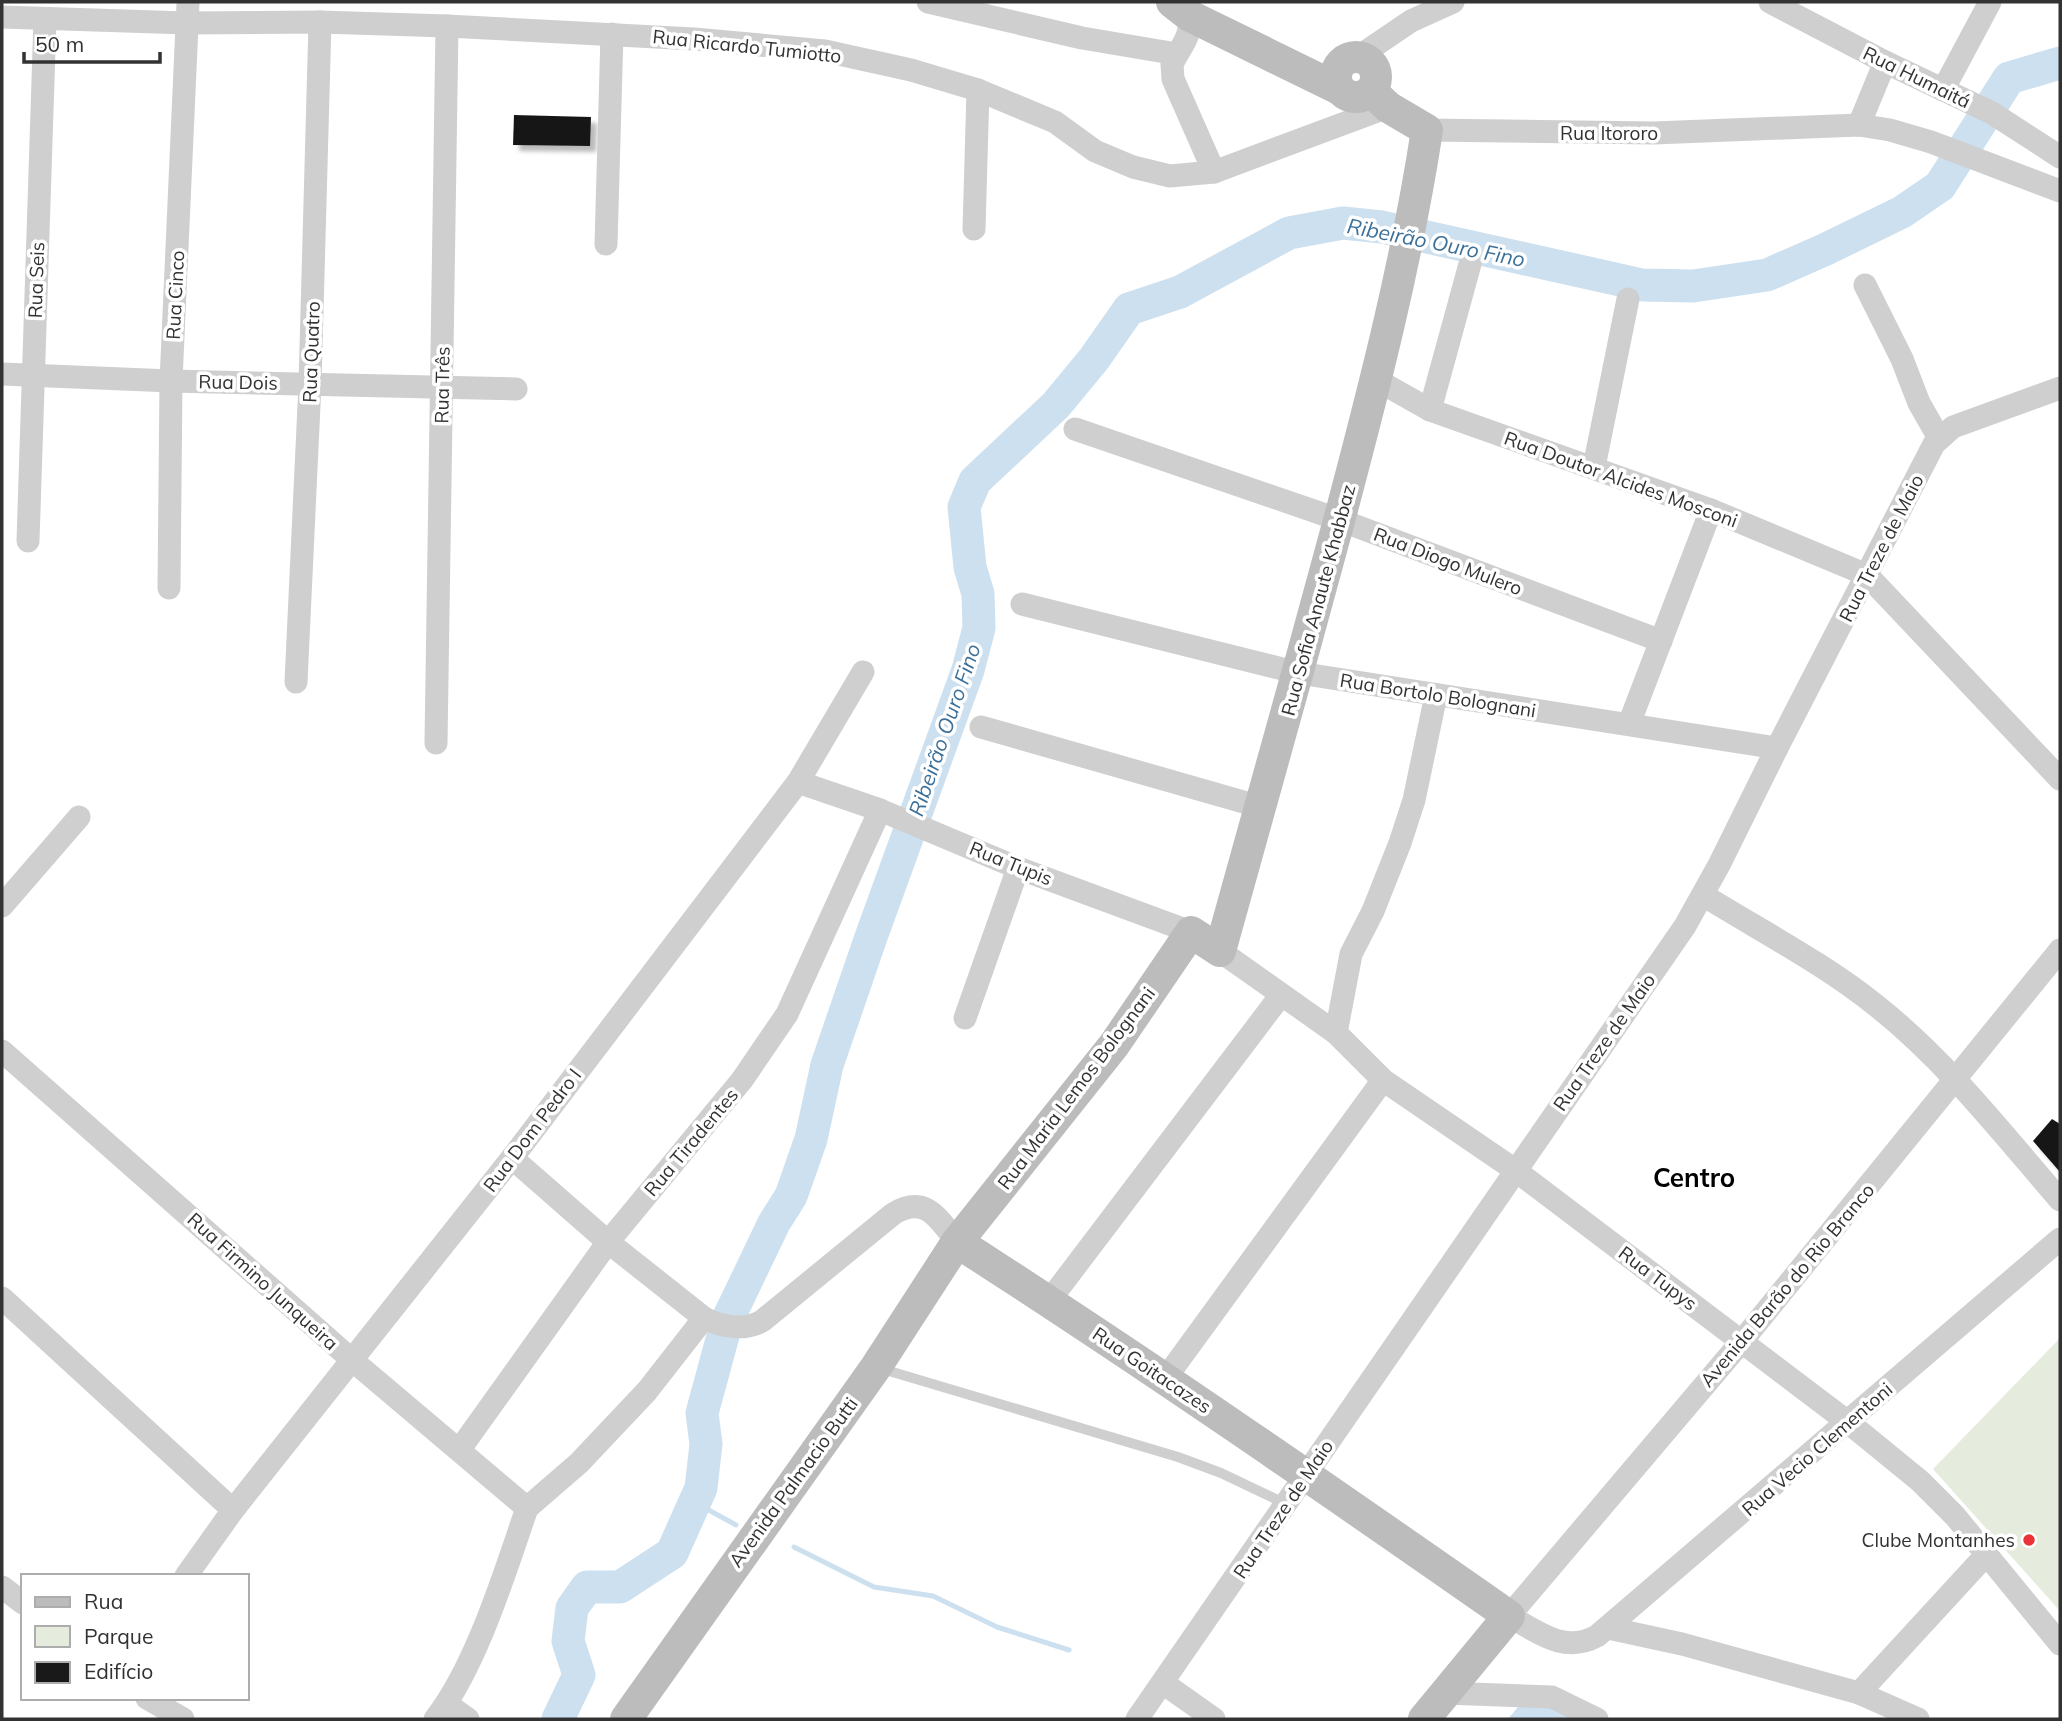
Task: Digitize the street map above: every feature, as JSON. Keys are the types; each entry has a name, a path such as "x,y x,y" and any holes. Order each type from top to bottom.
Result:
{"street":[{"path":"928,2 1082,38 1177,54"},
{"path":"1339,89 1336,71 1341,63 1411,21 1454,2"},
{"name":"Rua Humaitá","path":"1770,2 1885,62 1992,113 2060,157"},
{"path":"1943,90 1990,2"},
{"path":"2,17 45,19 187,9"},
{"name":"Rua Ricardo Tumiotto","path":"187,9 233,23 320,22 447,26 612,34 825,51 911,70 978,90 1055,122 1095,151 1133,167 1170,176 1214,172 1379,99"},
{"name":"Rua Cinco","path":"169,588 171,381 187,9"},
{"path":"1181,9 1191,32 1171,64 1174,79 1214,172"},
{"path":"1181,9 1281,62 1339,89 1346,95 1379,99 1377,74 1366,59 1353,57 1281,62"},
{"name":"Rua Seis","path":"28,541 45,19"},
{"name":"Rua Quatro","path":"296,682 310,384 320,22"},
{"name":"Rua Três","path":"436,743 447,26"},
{"path":"606,244 612,34"},
{"path":"1885,62 1858,125 1890,130 1931,142 2060,191"},
{"path":"974,229 978,90"},
{"name":"Rua Itororo","path":"1379,99 1427,130 1654,133 1858,125"},
{"name":"Rua Sofia Anaute Khabbaz","path":"1220,951 1299,673 1377,380 1417,197 1427,130"},
{"path":"1430,410 1470,264"},
{"path":"1864,285 1902,359 1919,403 1940,438"},
{"path":"1594,467 1628,299"},
{"name":"Rua Dois","path":"2,374 516,389"},
{"name":"Rua Doutor Alcides Mosconi","path":"1377,380 1430,410 1711,510 1867,575"},
{"name":"Rua Treze de Maio","path":"1137,1719 1685,926 1929,454 1940,438 1945,432 1962,424 2060,388"},
{"name":"Rua Diogo Mulero","path":"1075,429 1339,520 1661,641"},
{"path":"1629,724 1711,510"},
{"path":"1867,575 2060,779"},
{"name":"Rua Bortolo Bolognani","path":"1022,604 1299,673 1777,748"},
{"name":"Rua Dom Pedro I","path":"187,1574 233,1510 512,1158 798,782 863,672"},
{"path":"1336,1033 1351,954 1373,911 1414,800 1436,695"},
{"path":"981,727 1261,807"},
{"name":"Rua Tupis","path":"798,782 888,813 1018,868 1191,932 1220,951"},
{"name":"Rua Tiradentes","path":"460,1449 608,1242 742,1080 787,1014 888,813"},
{"path":"2,906 79,817"},
{"path":"965,1018 1018,868"},
{"path":"1703,895 1854,988 1907,1032 1956,1080 2060,1200"},
{"name":"Rua Maria Lemos Bolognani","path":"957,1242 1114,1045 1191,932"},
{"name":"Avenida Barão do Rio Branco","path":"1509,1616 1742,1341 2060,950"},
{"name":"Rua Tupys","path":"1220,951 1336,1033 1383,1080 1515,1170 1849,1423 1941,1501 2060,1644"},
{"path":"1049,1301 1281,995"},
{"name":"Rua Firmino Junqueira","path":"2,1051 352,1360 527,1508"},
{"path":"1165,1379 1383,1080"},
{"path":"468,1719 441,1712 474,1649 527,1508 579,1463 711,1321 608,1242 512,1158"},
{"name":"Rua Goitacazes","path":"711,1321 750,1328 776,1312 903,1208 912,1205 926,1208 957,1242 1306,1474 1509,1616 1555,1642 1567,1644"},
{"name":"Rua Vecio Clementoni","path":"1567,1644 1588,1642 1608,1628 2060,1239"},
{"name":"Avenida Palmacio Butti","path":"626,1719 876,1367 957,1242"},
{"path":"2,1298 233,1510"},
{"path":"1859,1693 1986,1555"},
{"path":"2,1587 21,1601"},
{"path":"1424,1719 1509,1616"},
{"path":"1608,1628 1682,1644 1859,1693 1918,1719"},
{"path":"1163,1683 1214,1719"},
{"path":"1444,1693 1552,1697 1597,1719"},
{"path":"151,1700 183,1719"}],"lane":[{"path":"876,1367 1178,1457 1221,1473 1286,1504"}],"green space":[{"name":"Clube Montanhes","path":"2060,1338 2060,1611 1933,1469"}],"water":[{"path":"1549,1697 1583,1719 1508,1719 1523,1701"}],"building":[{"path":"514,115 591,117 590,146 513,145"},
{"path":"2052,1119 2060,1124 2060,1172 2033,1141"}],"waterway":[{"name":"Ribeirão Ouro Fino","path":"558,1719 579,1675 568,1641 572,1608 587,1587 620,1587 672,1553 701,1488 706,1444 702,1413 727,1321 774,1223 791,1196 811,1139 827,1065 968,670 979,628 978,594 970,567 964,507 975,481 1056,405 1094,359 1129,309 1180,292 1289,233 1343,223 1382,227 1642,285 1693,286 1767,275 1902,212 1940,186 2009,78 2060,63"},
{"path":"694,1502 736,1525"},
{"path":"794,1547 874,1587 933,1596 997,1627 1069,1650"}],"place":[{"name":"Clube Montanhes","path":"2029,1540"}],"district":[{"name":"Centro","path":"1694,1178"}]}
